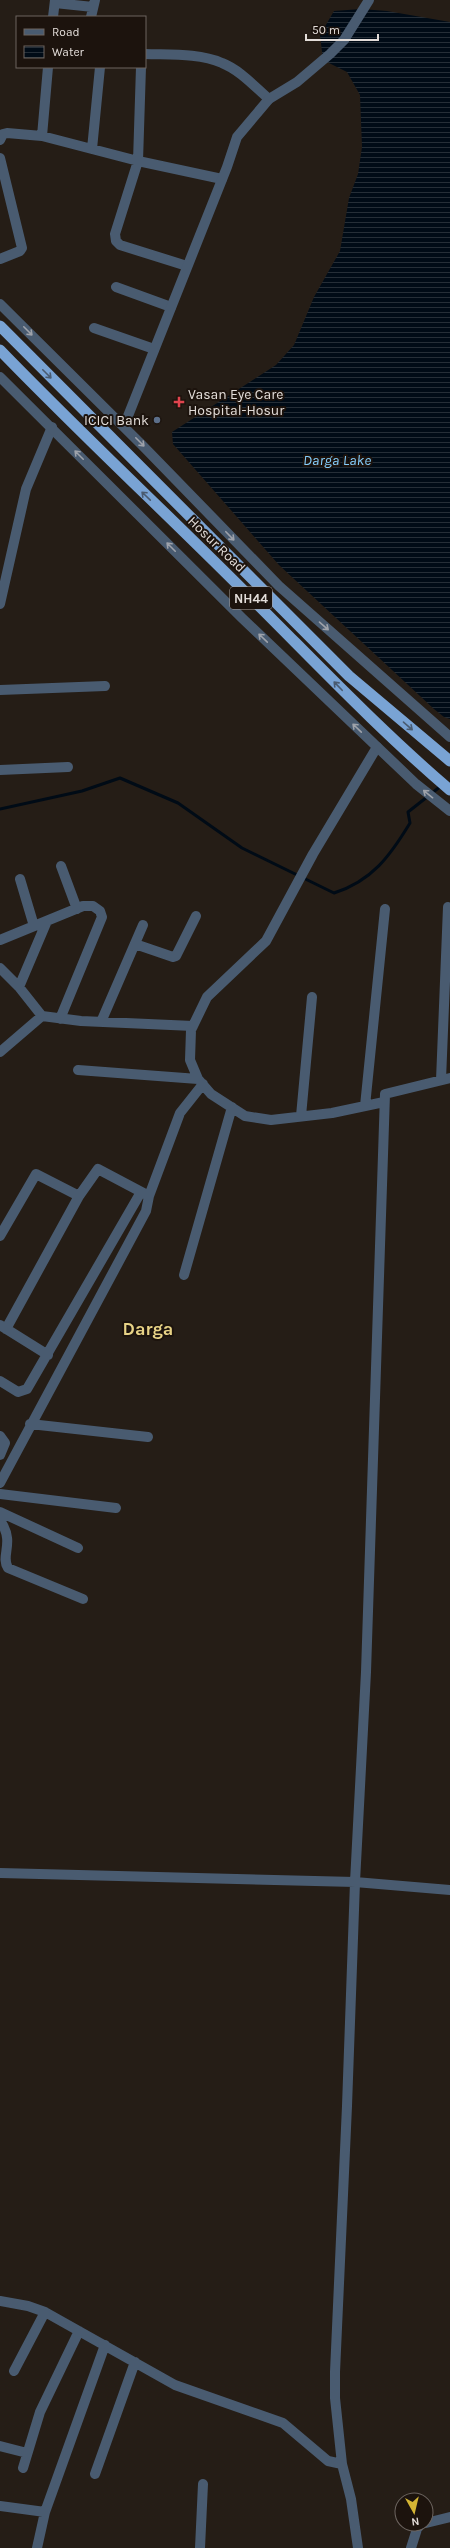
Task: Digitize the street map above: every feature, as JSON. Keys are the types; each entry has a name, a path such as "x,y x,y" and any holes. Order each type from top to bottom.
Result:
{"highway":[{"name":"Hosur Road","path":"0,326 349,676 446,758"},
{"name":"Hosur Road","path":"0,350 74,427 261,608 388,736 450,790"}],"street":[{"path":"124,426 222,179 237,137 269,99 297,82 344,40 369,0"},
{"path":"53,16 55,1 93,8"},
{"path":"146,54 201,58 222,63 240,74 269,99"},
{"path":"42,136 48,68"},
{"path":"92,149 100,68"},
{"path":"141,68 138,161 115,234 116,241 120,245 187,266"},
{"path":"0,140 3,134 7,133 42,136 138,161 222,179"},
{"path":"0,158 22,248 20,251 0,259"},
{"path":"116,287 171,307"},
{"path":"0,304 124,426 278,586 450,738"},
{"path":"94,328 154,349"},
{"path":"0,377 52,427 242,618 416,784 450,811"},
{"path":"0,604 26,489 52,427"},
{"path":"0,690 105,686"},
{"path":"377,747 313,854 266,941 207,997 193,1026 190,1060 201,1082 211,1094 245,1116 272,1120 384,1102"},
{"path":"0,770 68,768"},
{"path":"61,866 77,909"},
{"path":"20,879 34,926"},
{"path":"1,938 77,909 93,906 100,911 102,917 60,1019"},
{"path":"358,2548 351,2499 342,2464 335,2398 335,2372 347,2106 354,1882 375,1434 384,1102 385,1094 445,1079 448,907"},
{"path":"365,1106 385,908"},
{"path":"135,944 173,957 176,956 196,916"},
{"path":"19,987 47,921"},
{"path":"101,1022 143,925"},
{"path":"0,968 19,987 42,1016 101,1022 193,1026"},
{"path":"301,1116 312,997"},
{"path":"0,1051 42,1016"},
{"path":"78,1070 201,1082"},
{"path":"0,1381 18,1392 24,1392 145,1194 180,1113 201,1082"},
{"path":"184,1275 232,1107"},
{"path":"48,1355 3,1327 79,1196 98,1168 145,1194"},
{"path":"0,1236 36,1174 79,1196"},
{"path":"0,1483 3,1471 146,1211 145,1194"},
{"path":"30,1424 148,1437"},
{"path":"0,1436 5,1443 0,1455"},
{"path":"0,1494 116,1508"},
{"path":"1,1518 78,1548"},
{"path":"1,1518 8,1536 5,1560 8,1568 83,1599"},
{"path":"0,1873 354,1882 450,1890"},
{"path":"0,2301 28,2306 45,2312 175,2385 283,2422 328,2461 342,2464"},
{"path":"14,2371 45,2312"},
{"path":"23,2468 40,2412 80,2331"},
{"path":"37,2548 45,2512 105,2345"},
{"path":"95,2474 135,2362"},
{"path":"0,2446 27,2453"},
{"path":"200,2548 204,2484"},
{"path":"0,2506 45,2512"},
{"path":"434,2521 450,2517"},
{"path":"411,2548 416,2532"}],"water":[{"name":"Darga Lake","path":"361,9 387,11 450,22 450,719 444,717 434,709 279,565 173,444 172,432 276,365 294,345 314,297 340,251 349,198 358,174 362,147 360,95 347,72 323,60 320,35 334,11"}],"waterway":[{"path":"0,809 82,791 120,778 178,803 242,848 334,893 359,882 379,866 395,846 410,823 408,812 441,786"}],"place":[{"name":"Vasan Eye Care Hospital-Hosur","path":"179,402"},
{"name":"ICICI Bank","path":"157,420"}],"district":[{"name":"Darga","path":"148,1329"}]}
